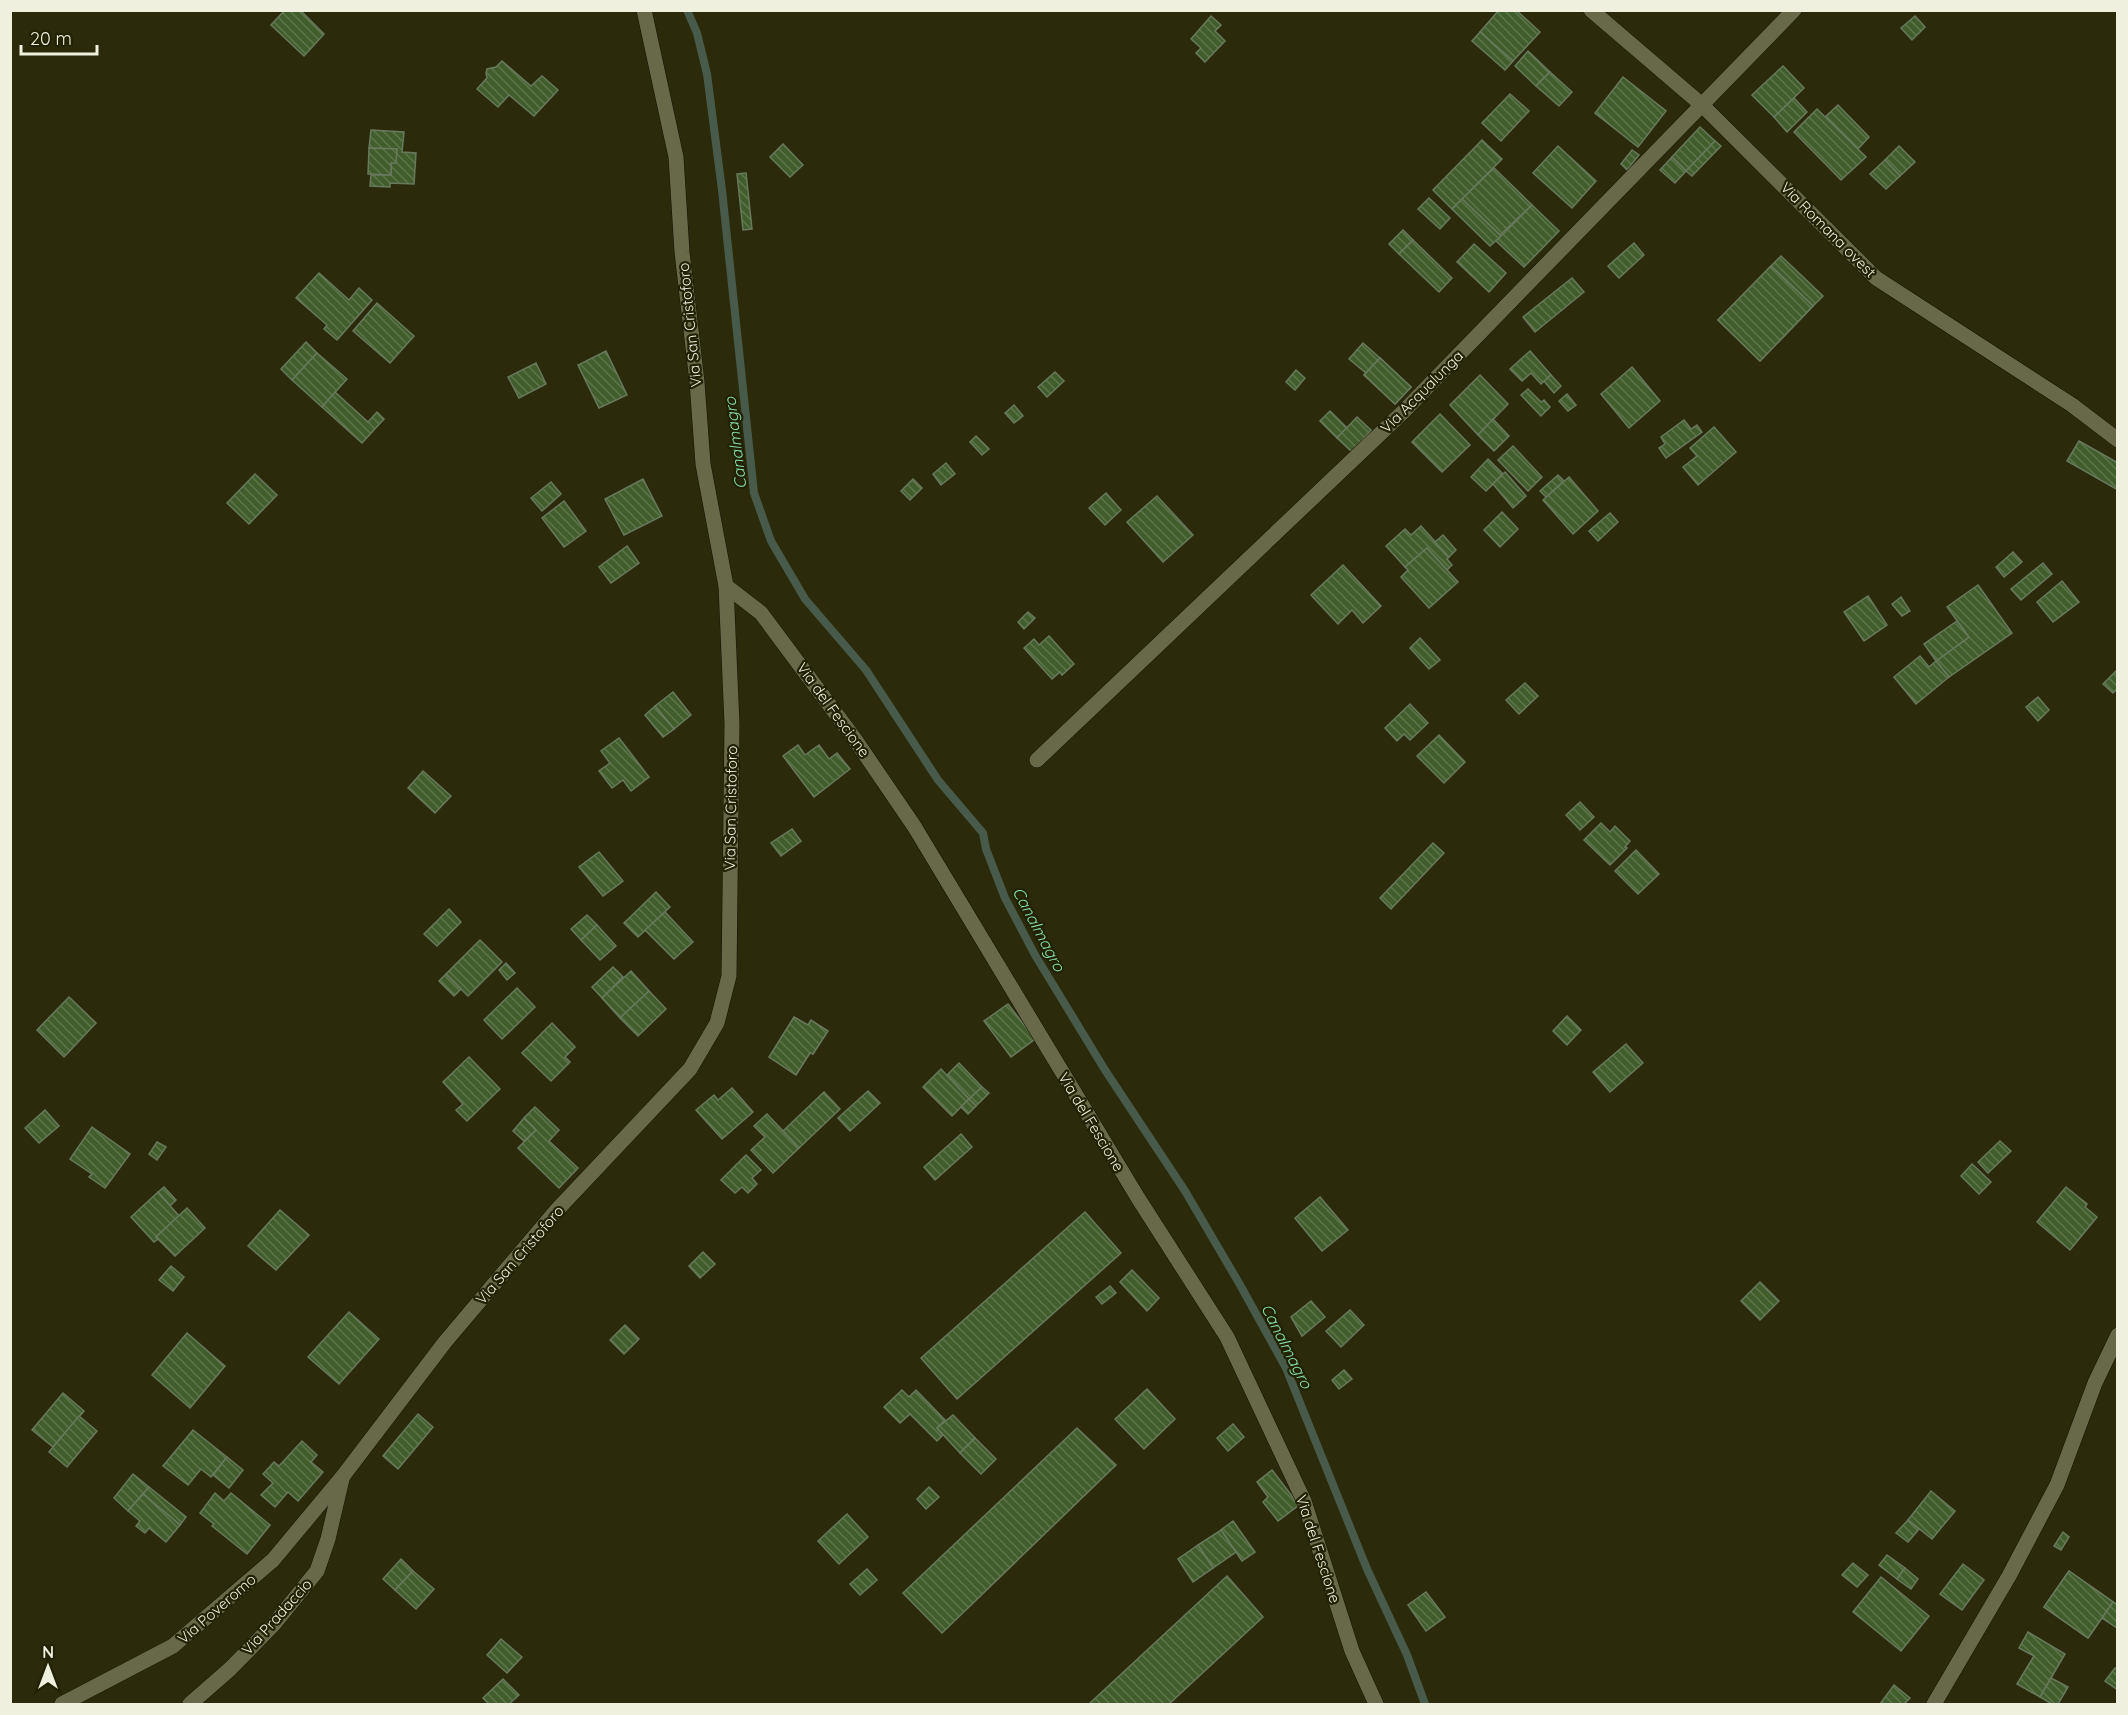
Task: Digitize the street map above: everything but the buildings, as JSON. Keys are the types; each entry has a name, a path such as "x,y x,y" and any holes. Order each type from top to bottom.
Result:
{"street":[{"name":"Via San Cristoforo","path":"343,1476 445,1342 555,1212 690,1069 717,1023 729,976 732,724 726,586 703,464 697,382 682,252 676,157 644,10"},
{"name":"Via Romana ovest","path":"1591,10 1702,105 1876,278 2072,405 2118,440"},
{"name":"Via Acqualunga","path":"1037,760 1403,412 1794,10"},
{"name":"Via del Fescione","path":"726,586 761,613 841,720 907,817 1138,1198 1227,1337 1304,1501 1352,1651 1376,1704"},
{"path":"1934,1704 2009,1576 2057,1485 2094,1383 2118,1335"},
{"name":"Via Poveromo","path":"62,1704 173,1647 273,1560 343,1476"},
{"name":"Via Pradaccio","path":"190,1704 230,1669 274,1624 318,1571 343,1476"}],"waterway":[{"name":"Canalmagro","path":"687,10 697,33 707,74 722,190 754,493 771,541 805,599 866,670 938,780 983,833 986,849 1005,898 1035,955 1105,1070 1185,1191 1239,1283 1286,1368 1367,1569 1407,1655 1425,1704"}]}
